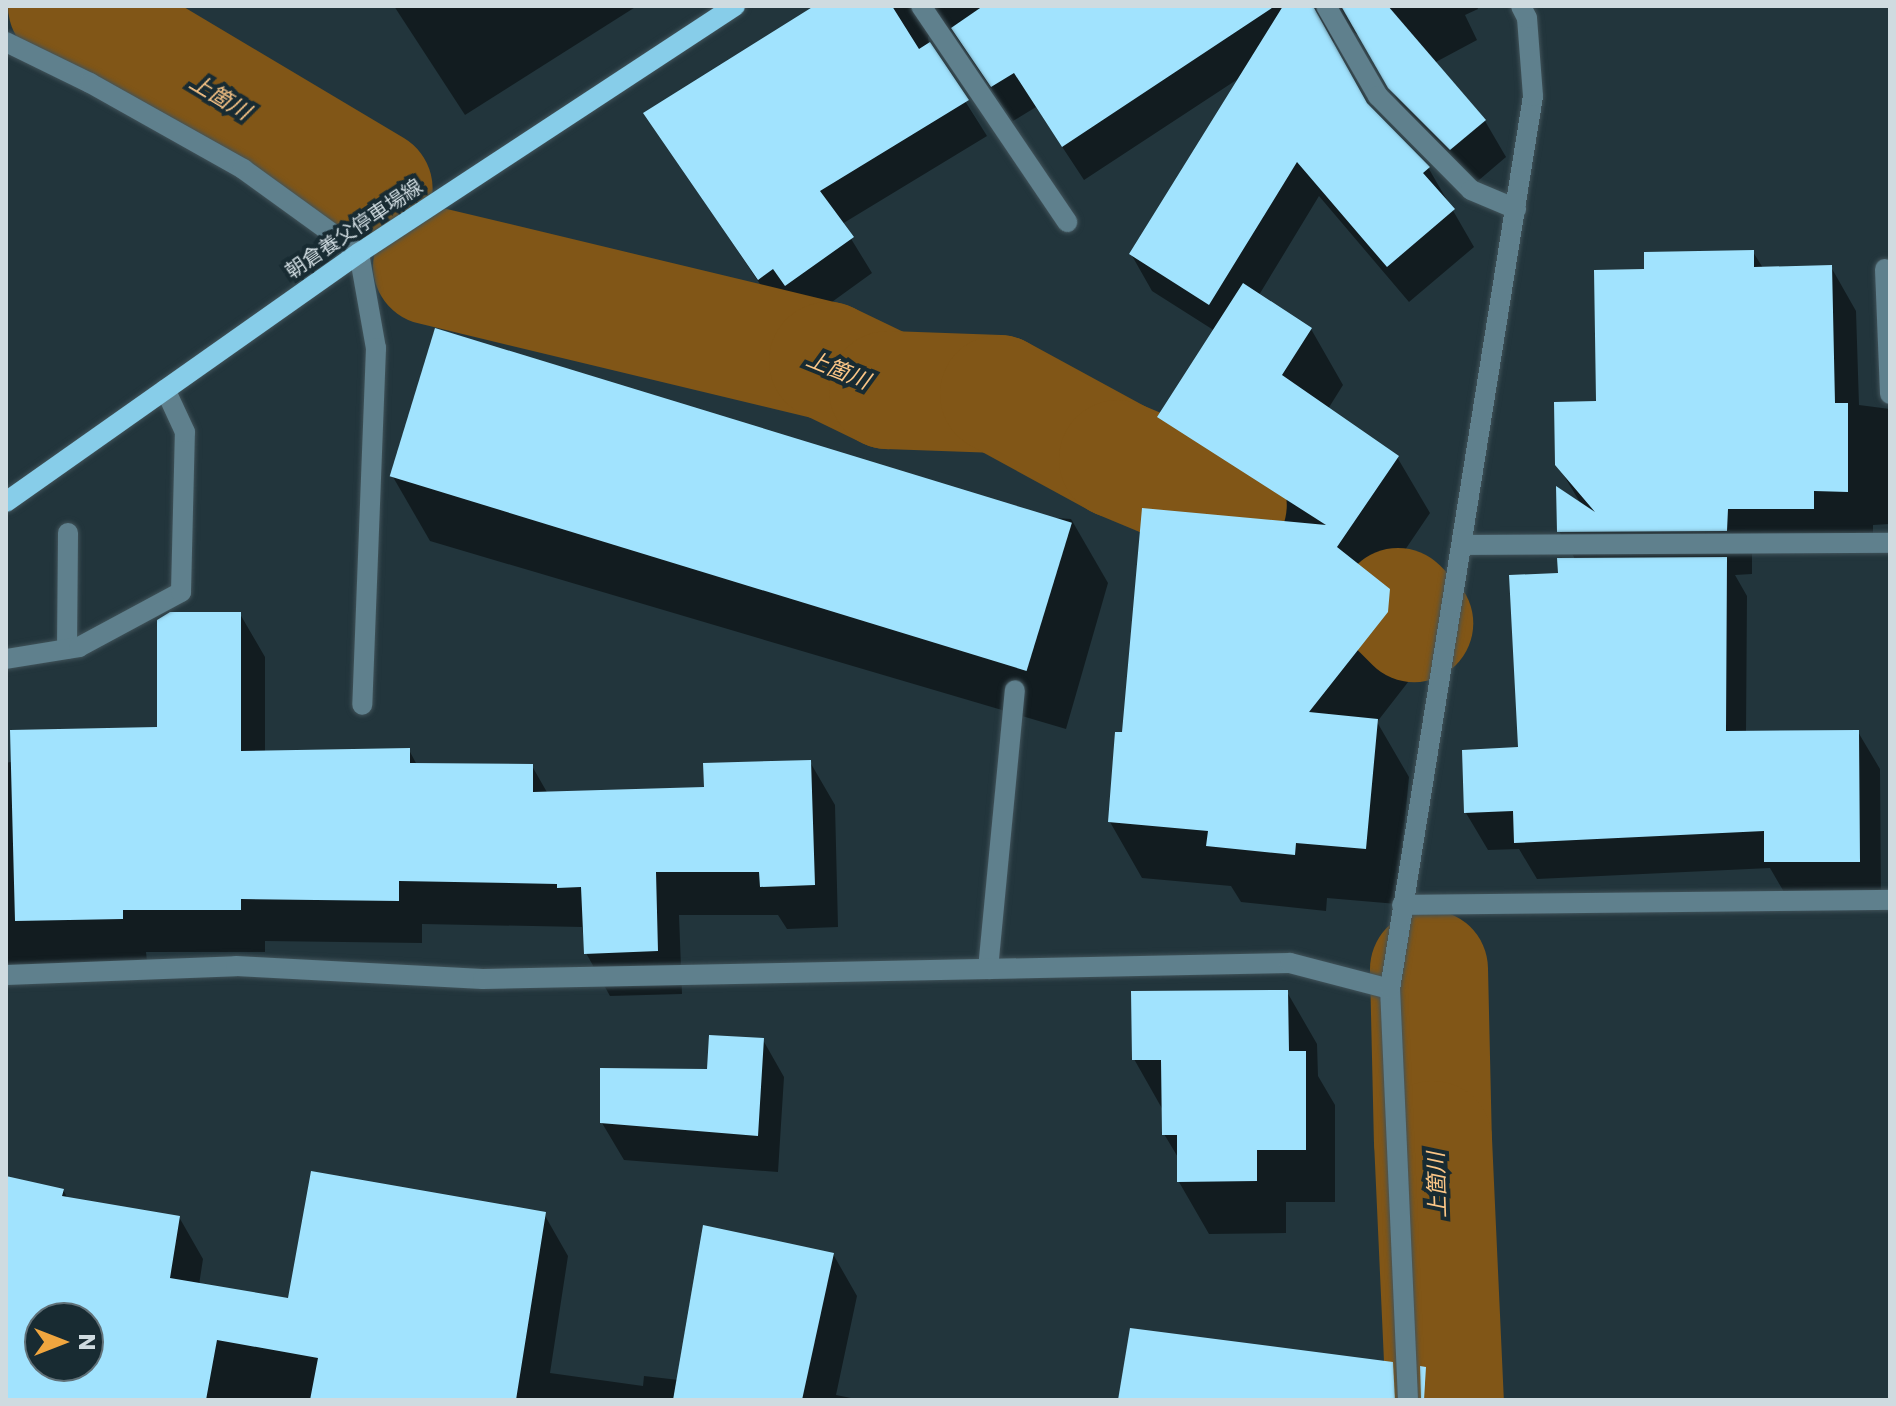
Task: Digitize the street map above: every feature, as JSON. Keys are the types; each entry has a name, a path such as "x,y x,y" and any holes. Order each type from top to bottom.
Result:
{"main road":[{"name":"朝倉養父停車場線","path":"6,502 359,253 735,6"}],"street":[{"path":"921,6 1067,222"},
{"path":"1326,6 1378,96 1471,190 1516,209"},
{"path":"1408,1400 1390,989 1533,96 1527,18 1521,6"},
{"path":"6,42 90,83 243,169 359,253 376,348 362,705"},
{"path":"1885,269 1890,394"},
{"path":"6,659 79,647 181,592 185,432 165,389"},
{"path":"67,649 68,533"},
{"path":"1462,545 1890,543"},
{"path":"988,969 1015,690"},
{"path":"1402,905 1890,900"},
{"path":"6,975 236,966 483,979 1290,963 1390,989"}],"building":[{"path":"814,6 892,6 919,49 930,42 969,100 820,191 854,237 785,286 773,269 758,280 643,113"},
{"path":"983,6 1275,6 1062,147 1014,73 991,87 951,28"},
{"path":"1283,6 1313,6 1367,103 1430,167 1423,173 1455,209 1387,267 1297,162 1209,305 1129,254"},
{"path":"1341,6 1388,6 1486,120 1450,150 1388,88"},
{"path":"1754,250 1754,267 1832,265 1835,403 1848,403 1848,492 1814,491 1814,509 1728,509 1727,531 1557,532 1556,486 1595,512 1555,465 1554,402 1596,401 1594,270 1644,269 1644,252"},
{"path":"1243,283 1312,328 1282,375 1399,456 1337,547 1390,589 1388,612 1309,712 1378,719 1366,849 1296,843 1295,855 1206,846 1208,831 1108,822 1115,732 1122,732 1142,508 1326,525 1157,417"},
{"path":"435,328 1072,523 1027,671 390,476"},
{"path":"1727,557 1726,731 1859,730 1860,862 1764,862 1764,831 1514,843 1513,811 1464,813 1462,750 1518,747 1509,575 1558,573 1557,558"},
{"path":"170,612 241,612 241,751 410,748 410,763 533,764 533,792 704,787 703,763 811,760 815,885 760,887 759,872 656,872 658,951 584,954 581,887 557,888 557,884 399,881 399,901 241,899 241,910 123,910 123,919 15,921 10,730 157,727 157,620"},
{"path":"1288,990 1289,1051 1306,1051 1306,1150 1257,1150 1257,1181 1177,1182 1177,1135 1162,1135 1161,1060 1132,1060 1131,991"},
{"path":"709,1035 764,1038 758,1136 600,1123 600,1068 707,1069"},
{"path":"311,1171 546,1212 516,1400 310,1400 318,1358 217,1340 206,1400 6,1400 6,1176 64,1189 62,1196 180,1216 170,1278 288,1298"},
{"path":"703,1225 834,1253 802,1400 673,1400"},
{"path":"1130,1328 1393,1362 1395,1400 1118,1400"},
{"path":"1420,1366 1426,1367 1424,1400 1421,1400"}],"waterway":[{"name":"上箇川","path":"67,6 374,189"},
{"name":"上箇川","path":"432,266 828,361 888,390 999,394 1118,459 1228,505"},
{"name":"上箇川","path":"1398,607 1414,623"},
{"name":"上箇川","path":"1429,969 1445,1400"}]}
